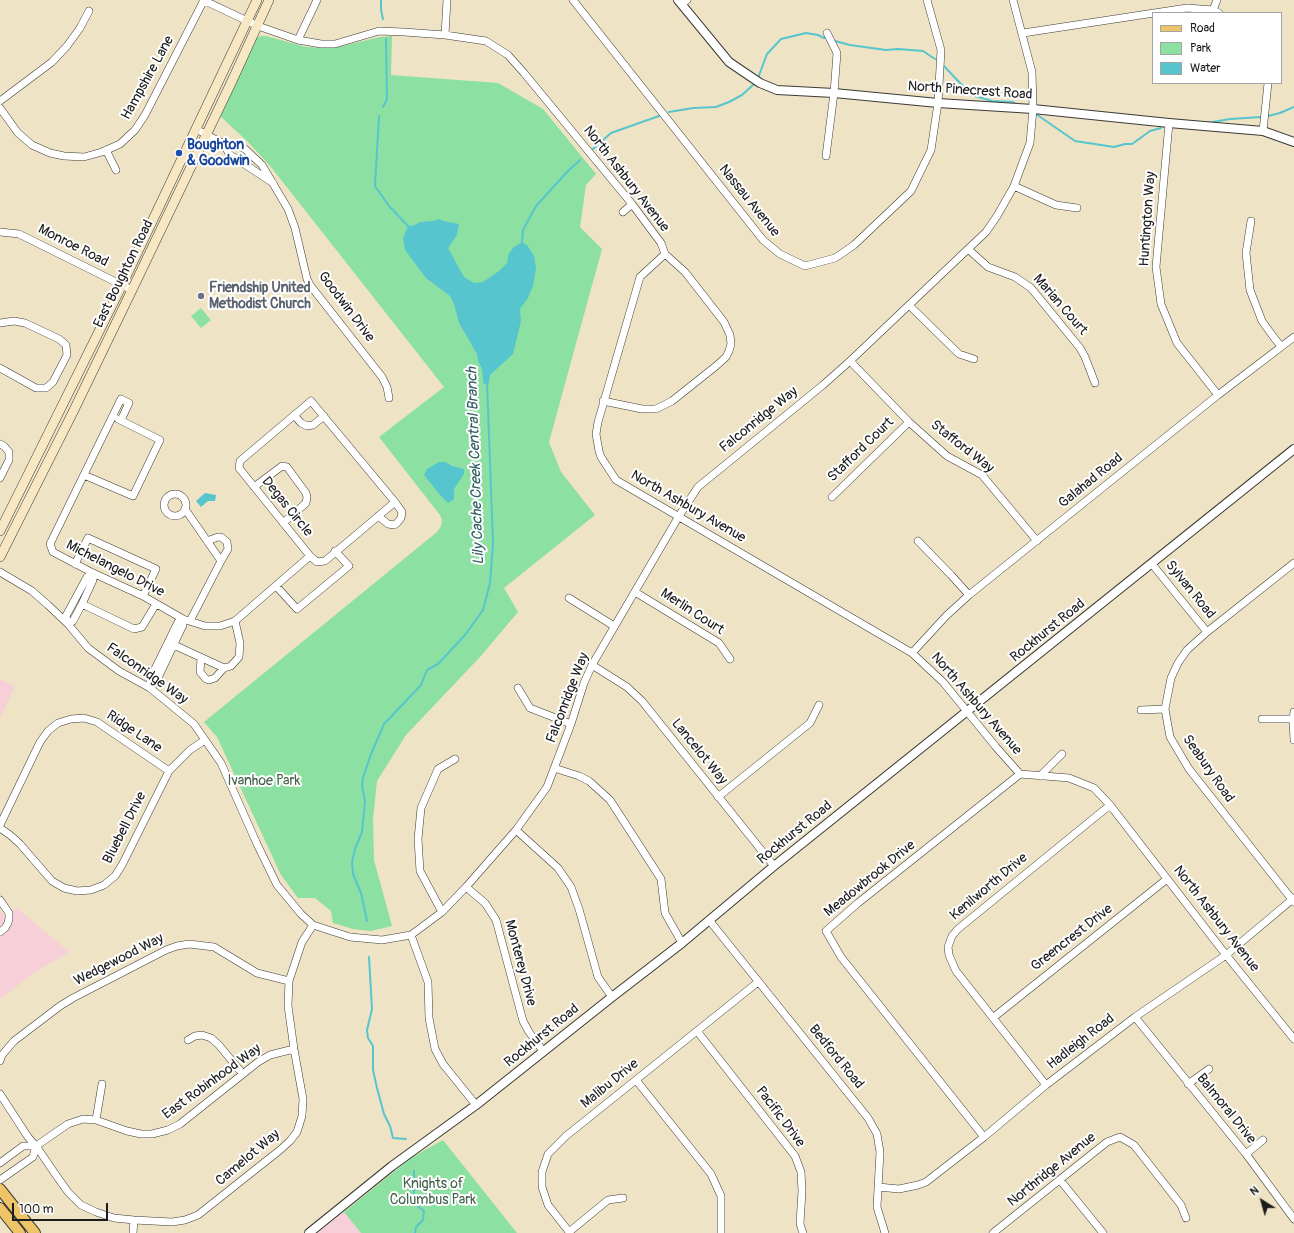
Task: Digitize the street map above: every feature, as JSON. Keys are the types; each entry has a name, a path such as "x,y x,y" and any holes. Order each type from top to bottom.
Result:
{"main road":[{"name":"East Boughton Road","path":"0,530 122,285 257,0"},
{"name":"East Boughton Road","path":"0,557 132,290 269,0"},
{"path":"0,1189 35,1233"},
{"path":"0,1208 20,1233"}],"street":[{"name":"North Ashbury Avenue","path":"204,0 258,26 298,40 321,44 335,44 379,31 446,35 486,41 508,55 632,204 660,243 665,254 640,277 603,401 597,429 597,444 601,457 616,480 912,653 943,682 1020,774 1069,778 1094,788 1110,805 1226,955 1294,1039"},
{"name":"Hampshire Lane","path":"0,108 18,133 32,145 50,153 64,156 84,157 120,144 135,130 138,125 204,0"},
{"path":"298,40 317,0"},
{"path":"446,35 447,0"},
{"name":"Nassau Avenue","path":"573,0 763,240 780,254 805,266 842,254 854,245 911,191 932,150 938,103 940,50 928,0"},
{"name":"Falconridge Way","path":"0,572 32,591 68,624 88,648 119,672 150,688 194,724 221,763 256,844 277,885 301,914 313,925 350,937 382,940 410,935 442,912 516,830 547,787 572,724 584,683 592,665 692,495 703,482 824,385 910,306 986,232 997,216 1014,186 1030,142 1033,109 1032,72 1013,0"},
{"path":"1162,12 1187,8 1216,11 1217,0"},
{"name":"North Pinecrest Road","path":"682,1 729,62 760,83 777,90 834,92 938,103 1033,109 1263,131 1294,142"},
{"path":"0,101 57,56 67,46 89,11"},
{"path":"1023,34 1152,14"},
{"path":"826,156 837,53 827,33"},
{"path":"1263,131 1268,84"},
{"name":"Huntington Way","path":"1169,123 1156,267 1161,304 1177,343 1218,396"},
{"name":"Goodwin Drive","path":"196,129 224,144 235,144 245,149 262,165 288,209 295,228 305,271 310,285 382,377 387,387 389,398"},
{"name":"Goodwin Drive","path":"224,144 229,154 273,184"},
{"path":"106,150 116,170"},
{"path":"1014,186 1056,205 1077,208"},
{"path":"623,212 632,204"},
{"path":"1251,221 1246,253 1250,290 1262,321 1281,346"},
{"name":"Monroe Road","path":"0,232 19,234 132,290"},
{"name":"Marian Court","path":"968,249 988,267 1015,277 1031,288 1080,348 1087,361 1095,383"},
{"path":"603,401 642,409 656,409 672,401 716,366 726,357 729,351 731,344 730,335 724,322 685,272 665,254"},
{"path":"910,306 959,354 974,359"},
{"path":"0,323 14,321 25,323 59,339 66,345 67,354 53,382 46,388 36,388 0,368"},
{"name":"Galahad Road","path":"912,653 946,616 969,596 1218,396 1294,337"},
{"name":"Stafford Way","path":"850,361 909,422 947,456 982,476 1037,541"},
{"name":"Michelangelo Drive","path":"121,420 129,403 121,399 50,544 53,552 93,573 143,596 183,619 205,626 220,626 234,621 310,556"},
{"name":"Degas Circle","path":"378,516 391,525 397,523 401,518 402,512 395,502 311,401 240,461 238,468 310,556 317,562 324,561 335,551 395,502"},
{"path":"294,415 301,423 307,426 313,425 324,416"},
{"path":"84,475 133,496 160,440 113,416"},
{"name":"Stafford Court","path":"832,497 909,422"},
{"path":"0,444 9,452 9,460 1,477"},
{"name":"Rockhurst Road","path":"309,1233 392,1166 476,1105 612,996 682,943 774,866 968,712 1294,449"},
{"path":"254,487 282,466 287,467 306,492 307,497 306,503 284,523"},
{"path":"185,509 221,561"},
{"path":"190,621 228,549 227,542 221,537 207,541"},
{"path":"75,564 88,538 156,570 143,596"},
{"path":"918,542 951,575 969,596"},
{"path":"276,586 297,609 349,566 335,551"},
{"name":"Seabury Road","path":"1293,900 1189,769 1170,737 1165,709 1168,686 1174,671 1187,650 1294,563"},
{"name":"Sylvan Road","path":"1152,564 1208,632"},
{"path":"93,573 93,580 82,604 73,621 68,624 66,616 87,577 93,573"},
{"name":"Merlin Court","path":"635,592 719,643 730,659"},
{"path":"569,598 614,626"},
{"path":"82,604 134,629 142,627 156,604"},
{"path":"150,688 156,682 174,645 183,625 183,619"},
{"path":"150,688 150,679 178,622 183,619"},
{"path":"201,658 200,672 206,679 209,680 215,678 224,668 231,666 239,657 240,643 234,621"},
{"path":"174,645 224,668"},
{"name":"Lancelot Way","path":"592,665 616,679 635,694 774,866"},
{"path":"518,688 530,708 572,724"},
{"path":"718,797 810,723 819,705"},
{"path":"1141,710 1165,709"},
{"path":"1262,718 1293,716 1294,740"},
{"name":"Ridge Lane","path":"0,825 40,742 48,731 58,723 71,719 84,718 97,722 169,771"},
{"name":"Bluebell Drive","path":"0,828 20,844 52,881 64,888 77,891 91,890 104,885 115,876 122,865 169,771 190,750 205,740"},
{"path":"1040,776 1062,754"},
{"path":"442,912 420,871 418,839 420,808 438,769 455,759"},
{"path":"554,768 580,776 589,781 610,800 661,879 665,913 682,943"},
{"name":"Meadowbrook Drive","path":"984,1137 841,957 826,931 1020,774"},
{"name":"Kenilworth Drive","path":"1046,1085 994,1017 956,971 951,963 948,947 952,936 964,924 1110,805"},
{"path":"516,830 558,868 571,887 579,909 598,977 612,996"},
{"name":"Greencrest Drive","path":"994,1017 1168,879"},
{"name":"Monterey Drive","path":"466,886 485,903 496,920 522,1016 529,1032 544,1051"},
{"path":"0,900 9,913 9,918 5,928 0,932"},
{"name":"Hadleigh Road","path":"878,1187 899,1189 926,1182 984,1137 1046,1085 1135,1017 1226,955 1293,900"},
{"name":"Bedford Road","path":"709,920 871,1124 877,1134 880,1152 877,1207 885,1233"},
{"name":"Camelot Way","path":"36,1146 61,1183 81,1205 96,1212 114,1218 172,1222 185,1220 198,1215 290,1141 299,1127 302,1116 303,1099 288,1006 289,981 302,942 313,925"},
{"path":"410,935 428,982 429,1018 435,1049 443,1064 476,1105"},
{"name":"Wedgewood Way","path":"0,1061 2,1055 14,1041 60,1006 166,950 177,946 189,944 214,947 257,973 289,981"},
{"name":"Malibu Drive","path":"570,1233 548,1205 542,1187 542,1172 548,1154 566,1136 758,982"},
{"name":"Balmoral Drive","path":"1135,1017 1246,1154 1294,1219"},
{"name":"Pacific Drive","path":"696,1031 795,1156 801,1172 802,1191 800,1224 803,1233"},
{"path":"188,1040 195,1036 202,1035 211,1038 218,1044 242,1074"},
{"name":"East Robinhood Way","path":"0,1163 24,1146 36,1146 68,1124 83,1119 96,1120 127,1131 141,1134 152,1134 168,1130 180,1124 258,1062 270,1055 294,1049"},
{"path":"1188,1084 1210,1068"},
{"path":"636,1080 711,1174 721,1196 721,1233"},
{"path":"96,1120 102,1084"},
{"path":"0,1094 28,1137 36,1146"},
{"name":"Northridge Avenue","path":"993,1233 1107,1142 1120,1137 1134,1145 1181,1205 1186,1218"},
{"path":"1246,1154 1263,1140"},
{"name":"East Robinhood Way","path":"0,1180 32,1157 36,1146"},
{"path":"1060,1180 1103,1233"},
{"path":"570,1233 608,1200 623,1198"},
{"path":"133,1233 134,1220"}],"shaded area":[{"path":"0,679 15,687 0,718"},
{"path":"17,908 69,952 37,971 0,999 0,911 5,917"},
{"path":"344,1212 361,1233 317,1233"}],"green space":[{"name":"Ivanhoe Park","path":"261,36 306,47 334,48 380,37 392,36 391,75 498,83 543,109 596,174 586,185 580,227 602,249 549,442 561,472 595,515 504,588 518,612 480,657 406,735 377,781 373,819 374,860 392,926 371,931 353,929 333,923 331,911 315,898 298,898 281,875 217,737 204,722 437,532 441,526 442,520 440,515 379,437 444,387 271,167 248,142 219,115 256,38"},
{"path":"201,308 211,320 201,328 191,316"},
{"name":"Knights of Columbus Park","path":"443,1140 517,1233 361,1233 344,1212 411,1158"}],"water":[{"path":"439,219 459,224 457,235 448,248 464,277 474,283 483,282 499,271 507,263 509,253 514,247 522,242 527,245 534,256 536,269 533,286 528,298 520,309 521,321 513,354 490,375 489,383 484,384 482,369 478,361 477,354 459,323 454,304 450,296 426,278 405,250 403,239 408,226 415,225 420,222"},
{"path":"439,462 445,462 452,466 464,469 464,474 454,489 454,499 448,503 424,475 427,469"},
{"path":"205,493 216,495 215,501 208,501 201,507 196,501"}],"waterway":[{"name":"Lily Cache Creek Central Branch","path":"381,0 383,19"},
{"path":"758,78 767,54 781,39 806,33 818,35 824,38"},
{"path":"383,107 387,99 386,39"},
{"path":"835,41 850,45 886,50 898,49 923,51 935,59"},
{"path":"942,64 975,96 992,101 1013,102 1017,105"},
{"path":"669,112 693,108 716,107 742,95 753,85"},
{"path":"1268,116 1294,107"},
{"path":"1036,114 1075,141 1114,147 1132,144 1150,131 1161,128"},
{"path":"379,116 375,186 389,206 409,227"},
{"path":"593,149 611,133 659,116"},
{"path":"1207,123 1230,119 1261,117"},
{"path":"522,242 523,230 536,206 580,160"},
{"name":"Lily Cache Creek Central Branch","path":"367,921 361,893 353,874 352,862 355,849 362,832 365,801 362,786 363,778 371,754 384,724 421,685 427,670 438,664 465,635 483,610 490,583 493,543 487,382"},
{"name":"Lily Cache Creek Central Branch","path":"369,957 372,1009 367,1030 368,1038 373,1046 373,1070 384,1114 390,1126 393,1138 406,1139"},
{"name":"Lily Cache Creek Central Branch","path":"414,1171 414,1203 424,1211 423,1220 416,1227 415,1233"}],"place":[{"name":"Boughton & Goodwin","path":"179,153"},
{"name":"Friendship United Methodist Church","path":"201,296"}]}
